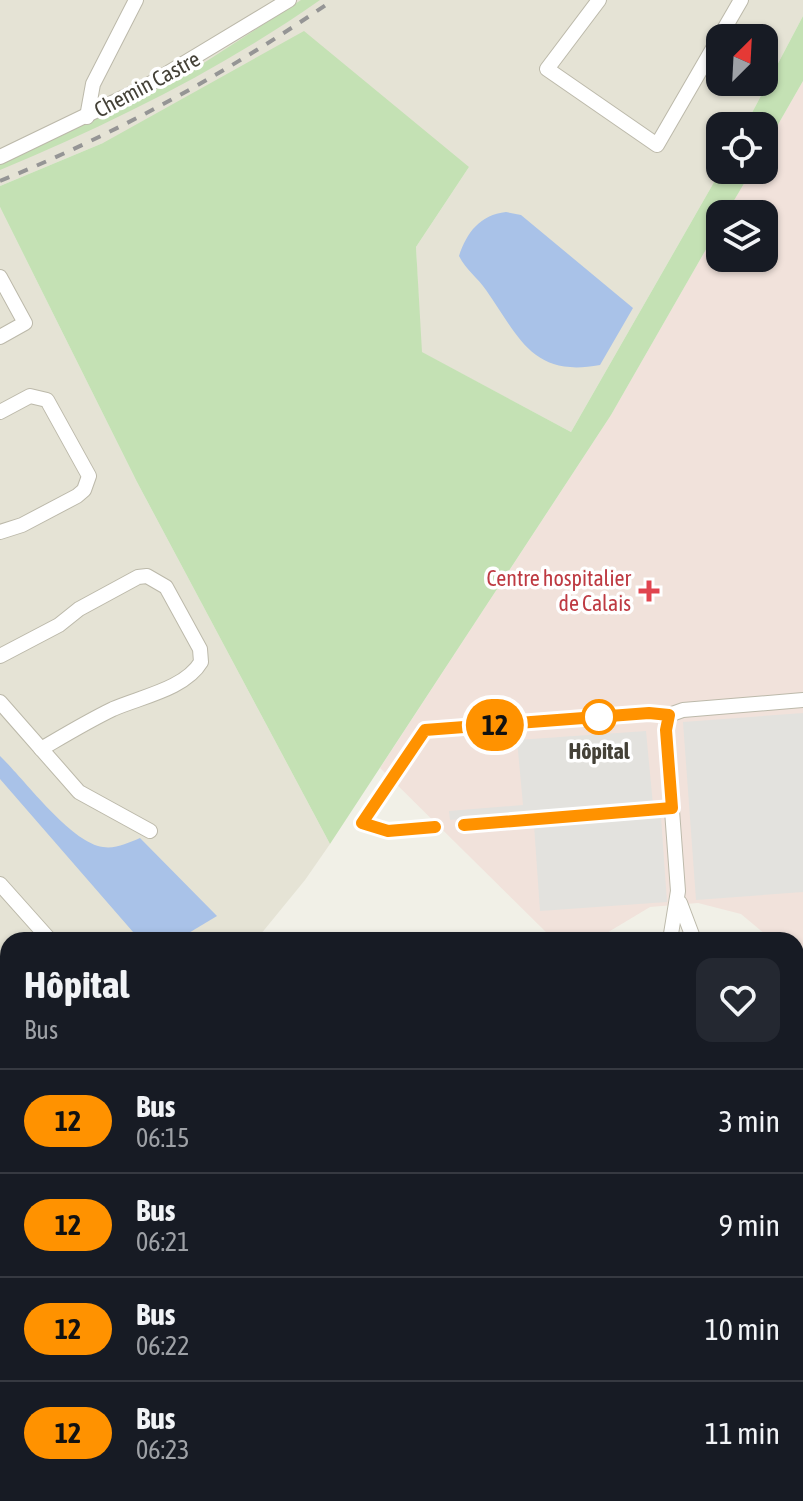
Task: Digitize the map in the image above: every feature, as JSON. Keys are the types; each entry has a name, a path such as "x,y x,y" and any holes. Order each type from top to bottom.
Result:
{"street":[{"path":"87,117 93,84 136,0"},
{"name":"Chemin Castre","path":"0,157 87,117 192,61 289,0"},
{"path":"599,0 547,69 657,145 741,0"},
{"path":"0,277 25,323 0,337"},
{"path":"0,412 30,396 47,400 89,476 84,490 77,496 22,525 0,532"},
{"path":"0,656 59,625 79,609 138,577 147,576 166,587 200,649 201,662 192,672 143,699 115,708 41,749"},
{"path":"671,932 678,891 666,730 669,715 683,710 803,700"},
{"path":"0,702 79,792 150,831"},
{"path":"0,884 43,932"},
{"path":"678,891 691,932"}],"shaded area":[{"path":"0,0 803,0 803,16 778,63 778,24 706,24 706,96 761,96 752,112 706,112 706,184 713,184 571,432 421,352 416,247 469,167 103,143 0,186"},
{"name":"Centre hospitalier de Calais","path":"803,81 803,932 762,932 741,914 698,903 650,907 608,932 546,932 380,768 611,415 706,249 706,272 778,272 778,200 734,200 744,184 778,184 778,125"},
{"path":"0,207 137,482 330,844 263,932 0,932"},
{"path":"803,713 803,892 696,900 683,722"},
{"path":"646,731 653,805 450,820 449,811 523,805 517,740"},
{"path":"661,817 667,902 540,911 534,825"}],"green space":[{"path":"301,0 320,0 244,49 164,94 0,170 0,162 196,68"},
{"path":"803,16 803,81 778,125 778,112 752,112 761,96 778,96 778,63"},
{"path":"304,31 469,167 416,247 422,352 571,432 713,184 744,184 734,200 706,200 706,249 611,415 330,844 137,482 0,207 0,186 103,143"}],"water":[{"path":"506,212 521,215 633,308 600,365 558,365 530,350 462,261 459,256 462,247 476,226 489,217"},
{"path":"0,756 48,809 90,843 108,847 140,838 217,916 190,932 133,932 0,779"}],"railway":[{"path":"0,181 87,143 172,100 254,52 333,0"}],"bus line":[{"name":"12","path":"435,827 388,831 375,830 362,823 425,730 649,713 669,715 666,730 672,808 464,825"}],"place":[{"name":"Centre hospitalier de Calais","path":"649,591"},
{"name":"Hôpital","path":"599,717"}]}
